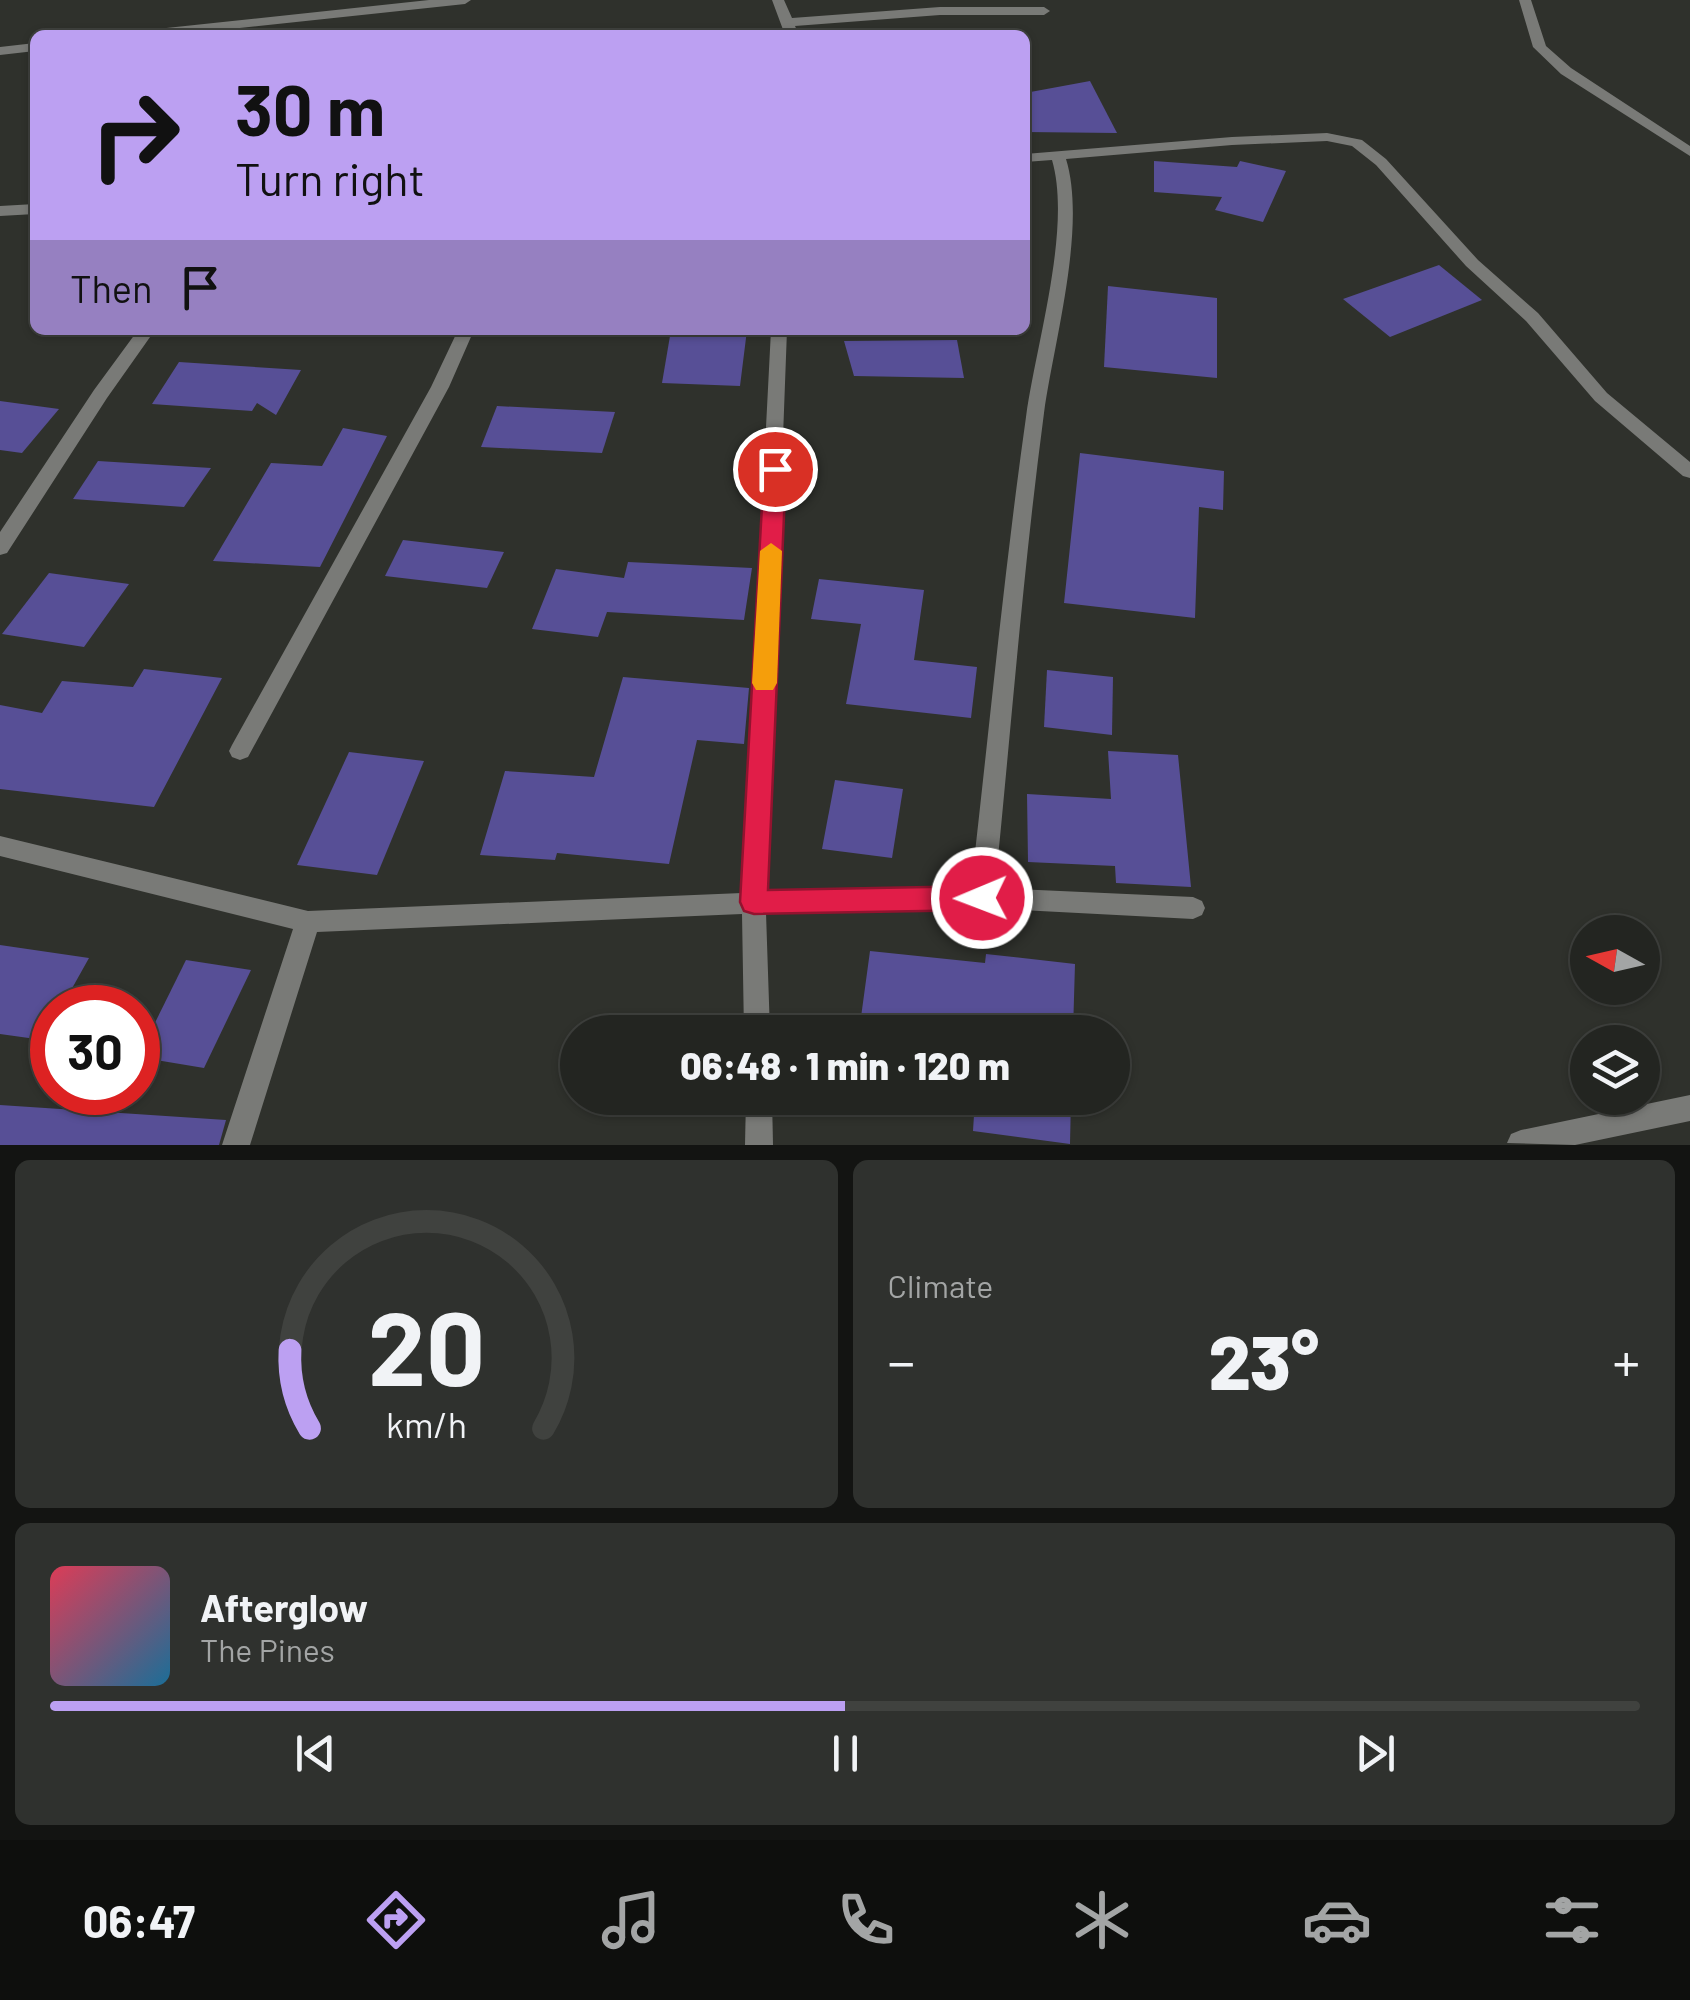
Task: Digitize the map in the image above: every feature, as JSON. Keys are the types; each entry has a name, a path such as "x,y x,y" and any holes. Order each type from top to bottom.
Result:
{"street":[{"path":"185,30 464,0"},
{"path":"778,0 791,28 940,11 1044,11"},
{"path":"1525,0 1540,47 1553,59 1690,152"},
{"path":"0,50 30,47"},
{"path":"1030,158 1326,137 1357,143 1381,162 1472,263 1532,317 1600,397 1690,472"},
{"path":"982,898 1035,415 1067,218 1066,183 1058,156"},
{"path":"0,211 30,209"},
{"path":"0,548 100,394 143,335"},
{"path":"240,751 440,387 464,335"},
{"path":"757,1015 754,902 780,335"},
{"path":"0,846 308,922 754,902 982,898 1193,908"},
{"path":"236,1145 308,922"},
{"path":"1521,1143 1690,1108"},
{"path":"759,1115 759,1145"}],"building":[{"path":"1090,81 1117,133 1030,132 1030,92"},
{"path":"1154,161 1237,167 1240,161 1286,171 1263,222 1215,210 1222,197 1154,192"},
{"path":"1439,265 1482,300 1390,337 1343,299"},
{"path":"1108,286 1217,298 1217,378 1104,367"},
{"path":"670,335 746,335 740,386 662,383"},
{"path":"957,340 964,378 854,376 844,341"},
{"path":"179,362 301,370 276,415 257,403 252,411 152,404"},
{"path":"0,401 59,409 22,453 0,450"},
{"path":"497,406 615,412 602,453 481,447"},
{"path":"343,428 387,436 320,567 213,561 271,463 322,466"},
{"path":"1080,453 1224,471 1223,510 1199,507 1195,618 1064,603"},
{"path":"98,461 211,468 184,507 73,499"},
{"path":"403,540 504,552 487,588 385,576"},
{"path":"628,562 752,568 744,620 607,612 598,637 532,629 556,569 624,578"},
{"path":"49,573 129,584 84,647 2,634"},
{"path":"819,579 924,590 914,660 977,667 971,718 846,704 861,624 811,619"},
{"path":"144,669 222,678 154,807 0,789 0,705 42,713 62,681 133,687"},
{"path":"1047,670 1113,677 1112,735 1044,727"},
{"path":"623,677 749,688 744,744 697,740 669,864 557,853 555,860 480,855 505,771 594,777"},
{"path":"1108,751 1178,755 1191,887 1116,883 1115,866 1028,862 1027,794 1111,799"},
{"path":"349,752 424,761 377,875 297,865"},
{"path":"835,780 903,789 892,858 822,849"},
{"path":"0,945 89,958 74,985 30,985 30,1038 0,1034"},
{"path":"870,951 985,963 986,954 1075,964 1074,1015 861,1015"},
{"path":"186,960 251,970 204,1068 160,1061 160,1013"},
{"path":"0,1105 30,1107 30,1115 151,1115 226,1120 219,1145 0,1145"},
{"path":"974,1115 1071,1115 1070,1144 973,1131"}],"slow traffic":[{"path":"764,683 771,551"}],"route":[{"path":"775,469 754,902 982,898"}]}
